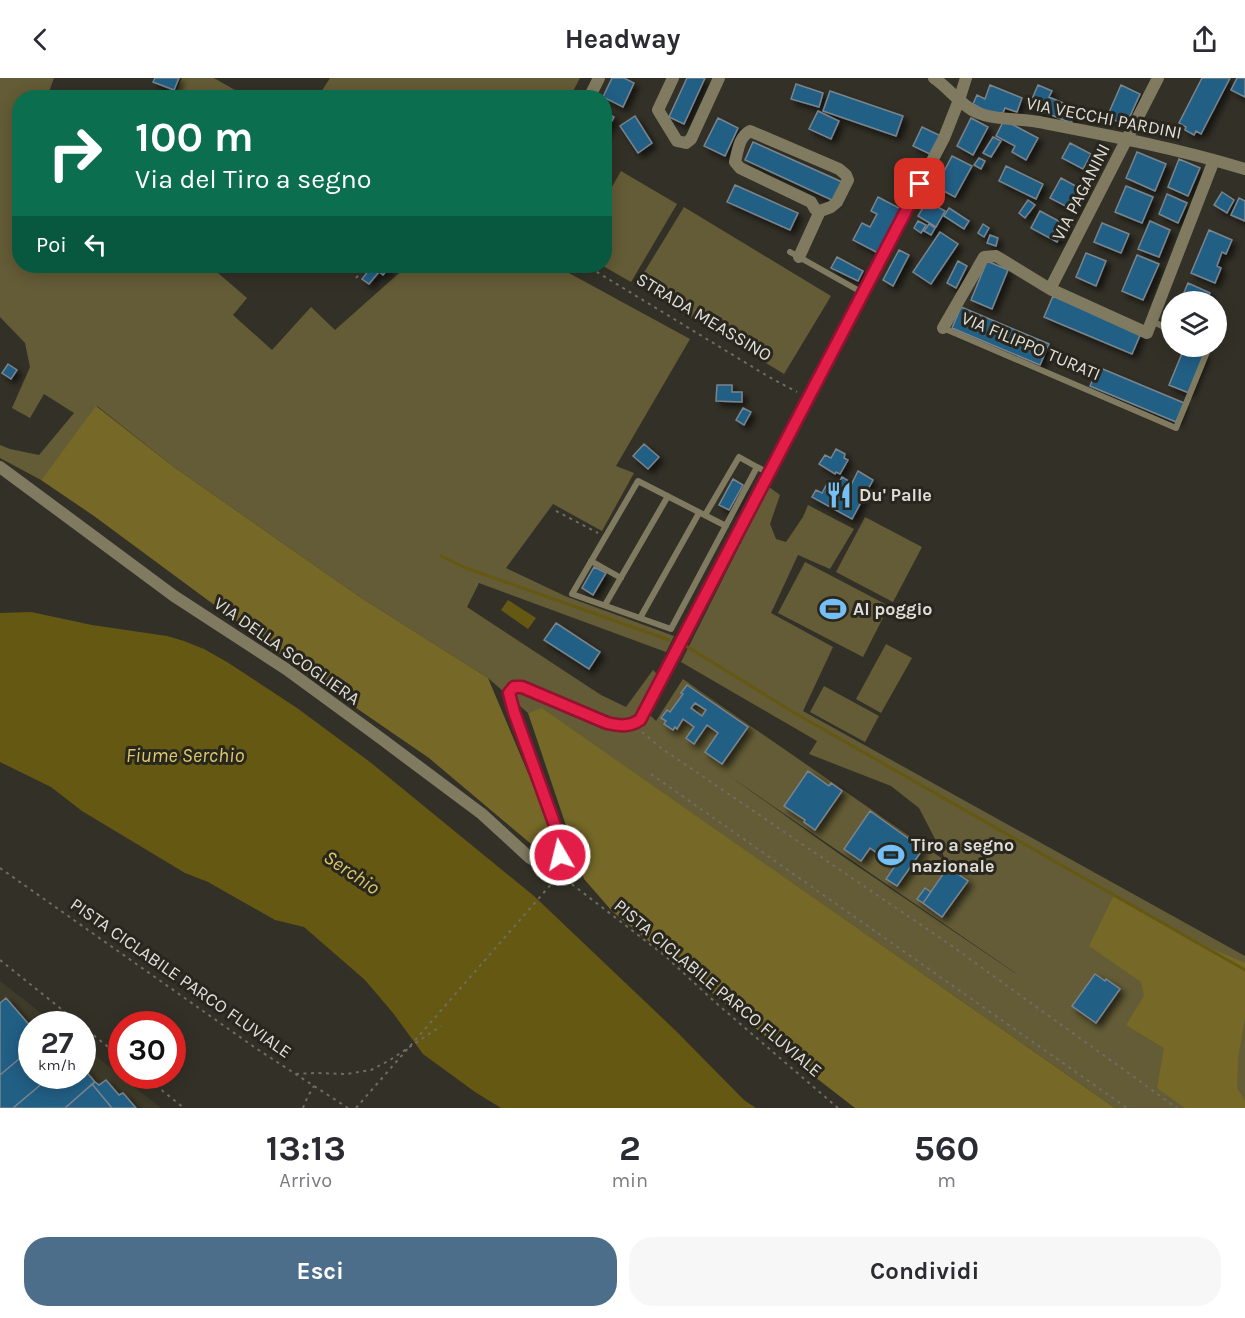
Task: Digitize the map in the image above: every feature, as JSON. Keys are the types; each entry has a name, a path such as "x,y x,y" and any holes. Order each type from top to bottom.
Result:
{"street":[{"path":"673,78 658,110 677,141 686,143 691,139 719,78"},
{"name":"VIA VECCHI PARDINI","path":"934,78 947,87 967,108 979,114 1039,122 1128,140 1245,169"},
{"path":"551,867 560,855 562,845 509,693 514,687 522,687 607,723 618,726 637,722 763,470 808,398 944,138 966,78"},
{"name":"VIA PAGANINI","path":"1050,289 1158,78"},
{"path":"794,255 820,211 837,202 848,180 839,169 750,131 746,133 740,141 735,162 740,168 811,202 815,209 820,211"},
{"path":"1152,321 1215,160"},
{"name":"VIA FILIPPO TURATI","path":"943,328 984,257 996,256 1050,289 1147,333 1152,321"},
{"name":"VIA DELLA SCOGLIERA","path":"0,467 174,596 286,669 388,744 482,814 530,858 543,866 551,867"}],"lane":[{"path":"794,255 863,293"},
{"path":"1152,321 1161,326"},
{"name":"VIA FILIPPO TURATI","path":"943,328 1176,428 1205,357"},
{"path":"640,618 702,514 739,457 763,470 726,526 671,629 572,594 638,481 668,496 702,514 726,526"},
{"path":"605,606 668,496"},
{"path":"591,561 621,578"}],"path":[{"path":"356,278 361,273"},
{"name":"STRADA MEASSINO","path":"599,273 808,398"},
{"path":"556,511 605,537"},
{"path":"637,722 661,748 949,944 1177,1108"},
{"path":"651,774 1127,1108"},
{"path":"356,1108 567,866"},
{"name":"PISTA CICLABILE PARCO FLUVIALE","path":"551,867 664,955 838,1108"},
{"name":"PISTA CICLABILE PARCO FLUVIALE","path":"0,868 257,1049 348,1108"},
{"path":"0,960 64,1011"},
{"path":"296,1074 347,1074 371,1070 441,1026"},
{"path":"96,1037 108,1047"},
{"path":"303,1108 315,1086"},
{"path":"160,1089 184,1108"}],"shaded area":[{"path":"0,78 54,78 50,90 12,90 12,273 218,273 247,298 233,315 272,350 311,307 335,330 399,273 569,273 690,339 616,466 634,473 602,531 553,504 506,568 565,596 674,636 666,652 479,583 467,607 601,695 626,707 653,670 659,676 639,712 651,716 656,721 683,679 947,862 919,808 891,786 809,754 817,741 681,662 769,487 780,495 770,524 776,539 786,542 803,517 808,505 854,529 830,569 798,555 771,613 833,647 803,711 1245,956 1245,1108 1115,1108 543,709 528,713 488,678 360,597 174,467 97,406 41,480 0,458 0,445 39,455 74,413 44,394 30,418 12,408 30,367 25,343 0,317","holes":["728,775 1015,973 838,853"]},
{"path":"182,78 214,78 235,90 176,90"},
{"path":"330,78 580,78 574,90 322,90"},
{"path":"621,171 677,204 631,282 612,271 612,187"},
{"path":"684,207 831,296 784,374 637,284"},
{"path":"96,406 174,467 360,597 488,678 557,842 548,849 537,849 429,758 317,681 94,516 41,480"},
{"path":"865,517 922,547 893,602 836,572"},
{"path":"805,562 889,606 863,657 778,613"},
{"name":"Al poggio","path":"886,644 912,658 881,713 856,699"},
{"path":"824,686 879,716 865,742 810,712"},
{"path":"542,708 1115,1108 855,1108 612,911 584,879 528,713"},
{"path":"1114,895 1212,949 1245,963 1245,1018 1238,1058 1237,1088 1245,1101 1245,1108 1185,1108 1157,1088 1164,1048 1126,1025 1144,996 1141,982 1089,946"},
{"path":"0,981 38,1011 18,1011 18,1089 96,1089 96,1056 108,1066 108,1089 137,1089 161,1108 0,1108"}],"water":[{"path":"508,600 536,618 528,629 501,610"},
{"name":"Fiume Serchio","path":"31,612 184,641 227,662 297,708 370,762 534,896 676,1031 744,1100 756,1108 501,1108 475,1092 423,1054 365,980 304,927 275,920 208,882 185,873 82,811 51,787 0,762 0,613"}],"building":[{"path":"155,78 179,78 174,90 153,82"},
{"path":"612,78 624,78 634,83 623,107 612,102 612,90 606,90"},
{"path":"687,78 705,78 684,124 669,117"},
{"path":"1202,78 1230,78 1201,134 1196,131 1194,135 1179,123"},
{"path":"1237,78 1245,78 1245,97 1231,90"},
{"path":"796,84 823,93 819,107 791,99"},
{"path":"990,85 1022,98 1017,112 1005,108 1002,115 989,113 973,104 977,95 985,99"},
{"path":"1038,85 1052,91 1049,97 1077,109 1071,123 1029,106"},
{"path":"1121,85 1140,94 1126,125 1107,117"},
{"path":"830,91 903,116 896,136 823,111"},
{"path":"818,111 839,121 831,139 809,129"},
{"path":"635,116 652,143 638,153 620,126"},
{"path":"718,118 738,128 725,156 704,146"},
{"path":"971,118 988,127 973,155 957,146"},
{"path":"1004,120 1038,138 1026,160 1012,152 1015,146 996,136"},
{"path":"922,127 941,136 932,155 913,146"},
{"path":"993,137 1001,141 991,157 983,153"},
{"path":"753,142 842,182 834,201 745,160"},
{"path":"1070,143 1091,154 1083,169 1062,158"},
{"path":"1137,152 1166,164 1155,191 1126,178"},
{"path":"952,156 972,166 955,197 936,187"},
{"path":"979,158 985,161 981,169 974,165"},
{"path":"1179,159 1200,168 1188,196 1168,187"},
{"path":"1006,166 1043,184 1036,199 999,181"},
{"path":"1061,178 1083,190 1073,210 1050,198"},
{"path":"735,185 798,213 790,230 727,202"},
{"path":"1126,186 1153,197 1142,223 1115,212"},
{"path":"1222,192 1234,200 1227,213 1214,205"},
{"path":"1167,194 1187,203 1178,223 1159,214"},
{"path":"878,197 901,209 878,253 853,240 862,223 870,227 877,214 871,211"},
{"path":"1239,198 1245,201 1245,221 1231,215"},
{"path":"1028,200 1035,205 1025,218 1019,213"},
{"path":"927,201 945,211 936,227 918,216"},
{"path":"949,208 969,221 964,229 944,216"},
{"path":"1040,211 1066,225 1057,242 1031,228"},
{"path":"918,221 926,225 921,233 914,228"},
{"path":"1150,221 1170,230 1159,257 1138,249"},
{"path":"1102,223 1129,234 1121,253 1094,242"},
{"path":"929,224 935,228 931,235 924,231"},
{"path":"983,224 989,228 984,237 978,233"},
{"path":"1209,230 1232,240 1226,254 1222,252 1217,266 1221,268 1215,283 1191,273"},
{"path":"940,232 958,244 931,284 913,272"},
{"path":"990,235 998,238 996,246 987,243"},
{"path":"899,250 909,255 893,286 883,280"},
{"path":"1086,253 1106,261 1096,286 1076,277"},
{"path":"1137,255 1159,264 1143,300 1122,291"},
{"path":"837,257 863,271 858,281 831,268"},
{"path":"958,261 967,266 956,288 947,283"},
{"path":"987,261 1008,270 992,309 971,300"},
{"path":"367,273 378,273 369,284 362,279"},
{"path":"1188,283 1206,291 1185,291"},
{"path":"1053,296 1141,333 1132,354 1044,317"},
{"path":"961,307 1049,344 1040,365 952,328"},
{"path":"1180,357 1204,357 1189,393 1169,385"},
{"path":"8,364 17,370 11,379 2,373"},
{"path":"1098,367 1184,403 1176,422 1090,386"},
{"path":"717,385 732,385 732,392 742,392 742,402 716,401"},
{"path":"743,408 751,412 744,425 736,420"},
{"path":"644,444 659,457 648,469 633,456"},
{"path":"836,449 845,454 844,458 848,460 840,474 836,472 835,474 819,464 825,455 831,458"},
{"name":"Du' Palle","path":"858,471 873,480 852,519 812,497 816,490 822,493 828,482 837,486 842,477 852,483"},
{"path":"733,479 743,485 729,510 719,505"},
{"path":"594,567 606,573 593,595 582,588"},
{"path":"556,623 600,652 589,669 544,640"},
{"path":"687,685 748,727 722,764 705,752 718,733 707,725 694,744 686,738 694,727 683,719 677,729 675,727 673,730 664,724 666,721 661,718 667,710 670,712 683,694 681,693","holes":["695,703 706,710 702,716 691,708"]},
{"path":"808,771 829,786 831,783 842,791 815,830 784,806"},
{"path":"870,811 923,849 897,886 886,879 895,866 870,848 861,861 844,849"},
{"path":"948,867 968,881 942,917 923,903"},
{"path":"925,888 931,892 923,903 917,899"},
{"path":"1095,974 1120,989 1096,1023 1072,1006"},
{"path":"6,998 18,1012 18,1060 0,1075 0,1003"},
{"path":"18,1060 18,1089 36,1089 13,1108 0,1108 0,1075"},
{"path":"106,1080 108,1089 114,1089 119,1095 123,1093 136,1108 112,1108 96,1089 96,1083 99,1085"},
{"path":"36,1089 87,1089 65,1108 13,1108"},
{"path":"86,1089 96,1089 112,1108 65,1108"}],"waterway":[{"path":"441,556 466,568 669,640"},
{"path":"686,646 793,712 1245,970"}],"place":[{"name":"Du' Palle","path":"839,495"},
{"name":"Al poggio","path":"833,609"},
{"name":"Tiro a segno nazionale","path":"891,855"}],"route":[{"path":"560,855 562,845 509,693 514,687 522,687 618,726 633,725 640,720 920,184"}],"water label":[{"name":"Serchio","path":"352,872"}]}
